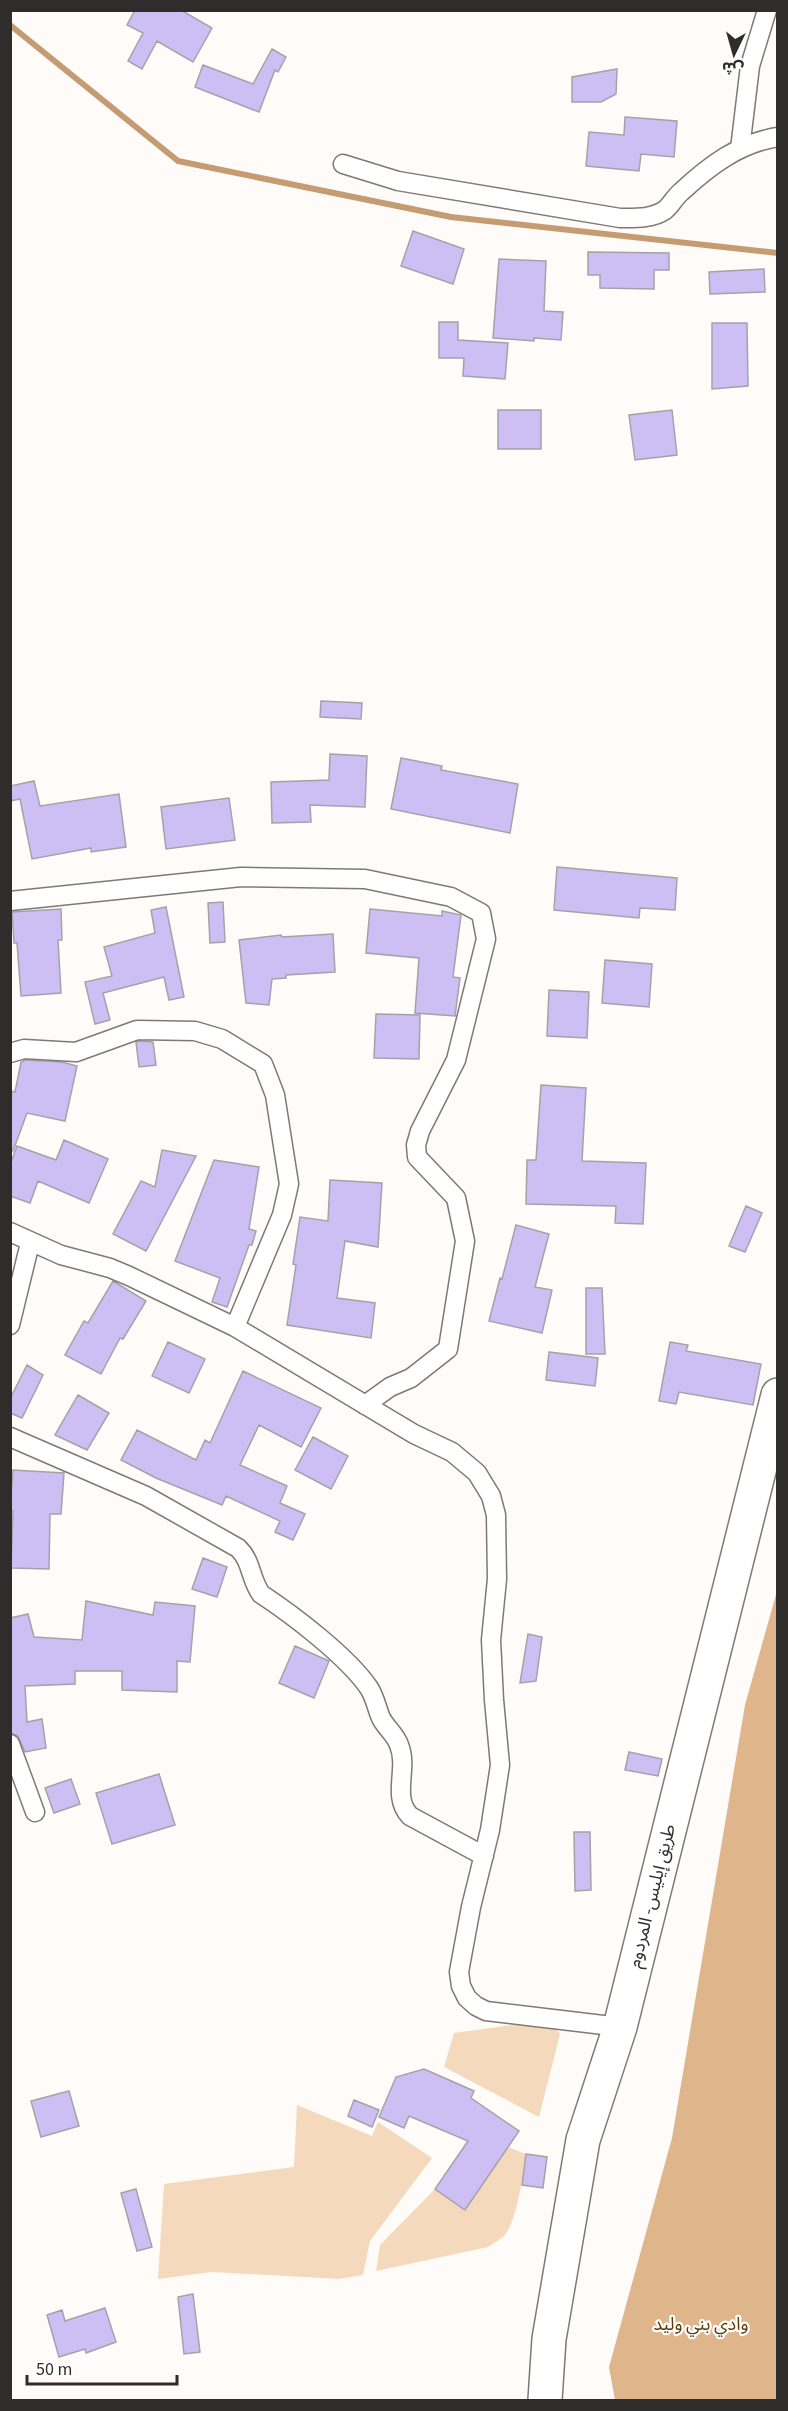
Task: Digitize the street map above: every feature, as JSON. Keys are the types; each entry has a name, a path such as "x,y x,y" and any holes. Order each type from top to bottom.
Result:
{"highway":[{"name":"طريق إيليس- المردوم","path":"545,2400 549,2339 583,2140 620,2027 777,1395"}],"street":[{"path":"740,149 750,66 767,10"},
{"path":"343,164 398,181 620,218 649,217 665,210 704,170 740,149 764,139 777,137"},
{"path":"10,901 241,877 364,879 451,897 481,913 486,939 456,1060 420,1131 416,1145 417,1157 456,1198 465,1241 448,1349 411,1378 390,1387 365,1406"},
{"path":"10,1053 24,1049 76,1052 137,1030 195,1031 222,1039 263,1064 275,1095 290,1184 282,1215 235,1327"},
{"path":"10,1232 30,1243 62,1255 119,1272 235,1327 365,1406 452,1452 477,1473 491,1496 496,1515 497,1579 490,1640 500,1765 494,1809 471,1907 459,1972 461,1986 467,1998 486,2011 620,2027"},
{"path":"10,1325 30,1243"},
{"path":"10,1437 146,1496 238,1548 248,1558 253,1580 261,1594 340,1656 370,1689 382,1720 399,1744 403,1760 400,1801 404,1809 410,1816 484,1856"},
{"path":"10,1744 35,1812"}],"shaded area":[{"path":"520,2024 554,2026 560,2034 539,2117 444,2067 454,2033"},
{"path":"297,2105 372,2136 378,2122 432,2158 370,2241 363,2275 339,2279 212,2272 158,2279 164,2184 294,2167"},
{"path":"508,2147 526,2154 516,2209 504,2236 488,2247 376,2271 380,2245 435,2189 465,2209"}],"green space":[{"name":"وادي بني وليد","path":"777,1591 777,2400 615,2400 609,2367 672,2138 745,1705"}],"building":[{"path":"135,10 181,10 212,28 193,62 157,41 142,69 128,61 143,33 127,25"},
{"path":"272,49 286,57 278,72 275,70 259,112 195,87 203,65 253,84"},
{"path":"617,69 616,94 601,102 572,102 572,77"},
{"path":"625,117 677,121 674,157 641,154 639,171 586,166 589,132 624,135"},
{"path":"413,231 464,249 453,284 401,266"},
{"path":"588,252 669,253 669,270 654,270 654,289 600,288 600,275 588,275"},
{"path":"499,259 546,261 544,311 563,312 561,340 493,338"},
{"path":"764,269 765,292 710,294 709,272"},
{"path":"439,322 458,322 458,340 508,343 505,379 463,376 464,358 439,358"},
{"path":"712,323 747,323 748,386 712,389"},
{"path":"498,410 541,410 541,449 498,449"},
{"path":"672,410 677,455 635,460 629,415"},
{"path":"321,701 362,703 361,719 320,717"},
{"path":"330,754 367,756 365,807 310,805 311,822 272,823 271,782 329,780"},
{"path":"401,758 442,766 441,770 518,784 510,833 391,809"},
{"path":"34,781 40,806 119,794 126,847 91,852 91,848 32,859 20,799 10,801 10,786"},
{"path":"229,798 235,840 166,849 161,807"},
{"path":"557,867 677,878 675,910 640,908 639,918 554,910"},
{"path":"223,902 225,942 210,943 208,903"},
{"path":"166,907 184,997 169,1000 164,977 103,993 110,1020 95,1024 85,982 112,976 104,947 155,933 151,910"},
{"path":"61,909 62,940 58,940 61,993 21,996 12,912"},
{"path":"370,909 442,916 442,911 461,915 453,977 460,978 455,1016 415,1013 419,958 366,953"},
{"path":"333,934 335,972 286,975 286,978 272,979 269,1005 246,1003 239,940 281,935 282,937"},
{"path":"605,960 652,964 649,1007 602,1003"},
{"path":"549,990 589,992 587,1038 547,1036"},
{"path":"376,1014 420,1015 419,1059 374,1058"},
{"path":"136,1042 153,1042 156,1065 139,1067"},
{"path":"25,1060 62,1062 77,1066 65,1121 27,1113 13,1151 10,1151 10,1091 15,1092 21,1062"},
{"path":"541,1085 586,1088 582,1161 646,1163 643,1224 615,1223 616,1206 526,1204 527,1160 536,1160"},
{"path":"64,1140 108,1159 89,1203 38,1181 30,1203 10,1196 10,1165 17,1146 56,1160"},
{"path":"162,1150 196,1156 146,1251 113,1234 141,1181 155,1187"},
{"path":"214,1160 259,1167 249,1229 256,1231 227,1307 212,1302 220,1278 175,1261"},
{"path":"330,1180 382,1183 378,1247 345,1241 337,1298 375,1303 371,1338 287,1325 300,1217 328,1221"},
{"path":"746,1206 762,1213 745,1252 729,1246"},
{"path":"516,1225 549,1234 535,1287 552,1290 542,1333 489,1321"},
{"path":"113,1281 146,1301 123,1339 120,1338 101,1374 65,1355 84,1321 88,1323"},
{"path":"586,1288 602,1288 605,1354 586,1354"},
{"path":"168,1342 205,1359 189,1393 152,1376"},
{"path":"670,1342 688,1345 686,1351 761,1364 753,1405 679,1392 676,1404 659,1401"},
{"path":"549,1352 598,1358 595,1386 546,1380"},
{"path":"27,1365 43,1375 22,1418 10,1413 10,1399"},
{"path":"243,1371 321,1408 301,1447 259,1425 240,1465 287,1486 280,1503 305,1514 293,1540 275,1532 280,1521 226,1496 222,1505 156,1478 121,1460 137,1430 196,1460 205,1440 210,1443"},
{"path":"78,1395 109,1413 87,1450 55,1435"},
{"path":"313,1437 348,1456 331,1489 295,1470"},
{"path":"13,1470 64,1473 61,1514 50,1514 49,1569 11,1568 13,1511 10,1510"},
{"path":"203,1558 227,1567 217,1597 192,1589"},
{"path":"86,1601 153,1615 155,1602 195,1606 190,1662 177,1661 177,1692 122,1690 122,1671 75,1671 75,1684 25,1686 27,1722 42,1719 46,1748 25,1752 18,1736 10,1733 10,1618 28,1614 34,1637 82,1640"},
{"path":"528,1634 542,1637 536,1681 520,1683"},
{"path":"295,1646 329,1661 314,1698 279,1683"},
{"path":"629,1752 662,1759 658,1776 625,1770"},
{"path":"159,1774 175,1825 112,1844 96,1793"},
{"path":"71,1779 80,1804 54,1813 45,1788"},
{"path":"574,1832 590,1832 591,1890 575,1891"},
{"path":"424,2069 474,2091 471,2098 519,2131 465,2210 435,2189 468,2141 409,2116 404,2128 379,2117 396,2077"},
{"path":"69,2091 79,2126 41,2137 31,2101"},
{"path":"354,2100 379,2110 372,2127 348,2116"},
{"path":"526,2154 547,2157 543,2188 522,2185"},
{"path":"136,2189 152,2247 137,2251 121,2193"},
{"path":"193,2294 200,2352 184,2354 178,2297"},
{"path":"105,2308 116,2342 86,2353 85,2349 59,2357 47,2315 62,2310 65,2321"}],"waterway":[{"path":"10,25 178,161 451,217 778,253"}]}
